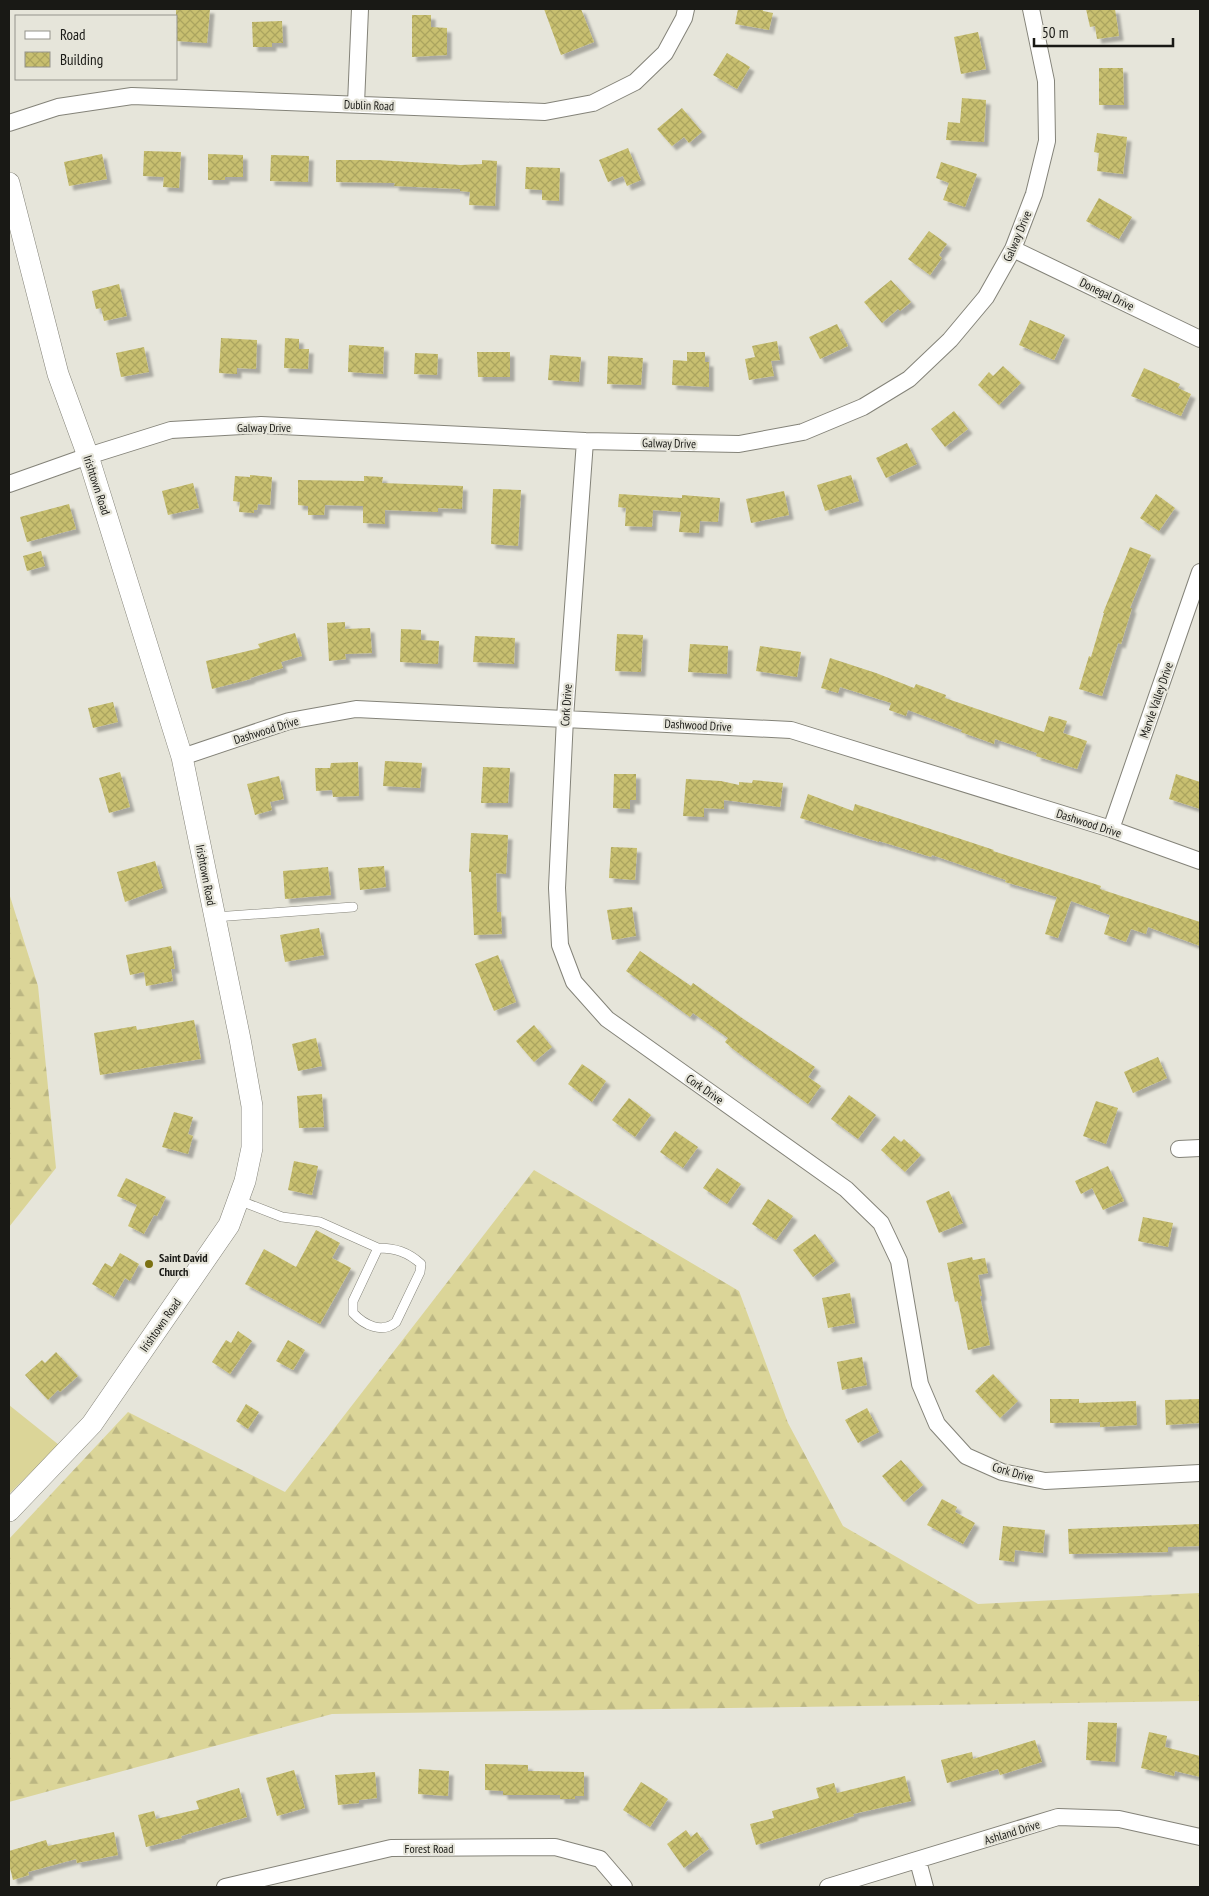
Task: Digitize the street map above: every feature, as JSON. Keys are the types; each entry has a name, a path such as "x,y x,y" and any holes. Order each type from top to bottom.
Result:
{"street":[{"path":"356,104 360,9"},
{"name":"Dublin Road","path":"9,123 58,107 132,96 545,112 594,103 636,82 665,53 684,18 686,9"},
{"name":"Galway Drive","path":"9,484 88,456 171,430 261,425 585,441 739,444 803,432 863,407 909,379 950,340 986,297 1013,250 1034,194 1047,141 1046,80 1031,9"},
{"name":"Irishtown Road","path":"9,183 58,374 88,456 182,757 252,1106 252,1148 245,1181 229,1225 92,1424 9,1511"},
{"name":"Donegal Drive","path":"1013,250 1200,339"},
{"name":"Cork Drive","path":"585,441 565,718 557,888 560,945 574,982 606,1019 846,1189 881,1223 899,1261 920,1384 937,1424 966,1456 1002,1472 1045,1481 1200,1474"},
{"name":"Marvle Valley Drive","path":"1111,829 1200,572"},
{"name":"Dashwood Drive","path":"182,757 288,721 356,709 791,730 1111,829 1200,861"},
{"path":"1180,1149 1200,1148"},
{"name":"Ashland Drive","path":"828,1887 1058,1817 1119,1818 1200,1837"},
{"name":"Forest Road","path":"225,1887 391,1848 555,1847 600,1859 624,1887"},
{"path":"918,1861 925,1887"}],"lane":[{"path":"215,917 353,908"},
{"path":"238,1200 282,1217 320,1222 378,1248 393,1248 412,1256 420,1264 420,1272 396,1322 389,1327 380,1329 359,1320 353,1313 353,1301 378,1248"}],"green space":[{"path":"9,893 38,986 56,1168 9,1227"},
{"path":"534,1170 739,1291 788,1423 843,1526 978,1604 1200,1593 1200,1701 332,1714 9,1802 9,1539 128,1412 285,1492"},
{"path":"9,1405 59,1445 9,1494"}],"building":[{"path":"176,9 210,9 207,43 178,41 178,15 176,15"},
{"path":"544,9 581,9 594,42 561,55"},
{"path":"738,9 763,9 763,11 773,13 769,30 735,24"},
{"path":"1086,9 1115,9 1119,36 1097,39 1095,26 1090,27"},
{"path":"412,15 431,15 431,27 447,28 447,55 412,57"},
{"path":"282,21 283,43 272,43 272,47 253,47 252,22"},
{"path":"978,32 986,69 961,74 954,37"},
{"path":"727,53 750,67 737,89 713,75"},
{"path":"1099,68 1123,68 1124,105 1099,105"},
{"path":"962,98 986,100 984,142 946,140 948,122 960,123"},
{"path":"682,108 702,132 689,143 684,137 672,146 657,129"},
{"path":"1097,133 1127,137 1123,174 1097,171 1099,153 1094,152"},
{"path":"628,148 641,180 627,186 623,176 608,182 599,160"},
{"path":"144,151 181,152 179,188 163,187 164,177 143,176"},
{"path":"102,154 107,179 69,186 64,162"},
{"path":"208,154 243,155 243,177 225,177 225,180 208,180"},
{"path":"271,155 309,156 308,182 270,181"},
{"path":"336,160 377,160 461,165 482,164 482,160 497,161 495,206 469,205 470,192 460,191 460,189 394,186 395,183 336,182"},
{"path":"941,162 977,174 965,207 943,200 949,183 936,178"},
{"path":"526,167 560,168 559,201 542,200 542,190 525,189"},
{"path":"1099,198 1132,217 1119,239 1086,221"},
{"path":"929,231 947,244 939,255 942,258 930,275 908,259"},
{"path":"891,280 911,302 900,311 898,309 882,323 864,302"},
{"path":"119,284 127,316 104,321 101,308 96,309 92,291"},
{"path":"1030,320 1065,335 1054,360 1019,345"},
{"path":"837,324 848,346 820,359 809,337"},
{"path":"221,338 257,340 256,369 237,368 237,374 219,373"},
{"path":"285,338 299,339 299,349 309,349 308,369 284,368"},
{"path":"777,341 780,360 771,361 774,376 749,380 745,359 755,357 752,346"},
{"path":"349,345 384,347 383,374 348,372"},
{"path":"144,347 149,372 121,377 116,353"},
{"path":"477,352 510,352 510,377 478,377"},
{"path":"687,352 705,352 705,362 709,362 709,387 672,385 673,360 687,361"},
{"path":"415,353 438,354 437,375 414,374"},
{"path":"550,355 581,357 579,382 548,380"},
{"path":"608,356 643,358 641,385 607,384"},
{"path":"1003,366 1021,383 999,405 978,385 989,372 993,376"},
{"path":"1144,368 1180,384 1178,388 1191,394 1181,416 1131,396"},
{"path":"954,411 968,429 945,447 931,429"},
{"path":"907,443 917,464 886,478 876,458"},
{"path":"250,475 272,477 270,505 258,504 257,510 254,510 254,513 239,512 240,502 233,501 235,476 250,477"},
{"path":"851,475 859,501 825,511 817,485"},
{"path":"364,476 383,477 382,483 463,486 462,509 438,508 438,512 385,510 385,524 363,523 363,506 325,505 324,515 308,515 308,506 298,505 298,480 364,481"},
{"path":"193,483 199,508 168,515 162,491"},
{"path":"493,489 521,490 518,546 491,544"},
{"path":"784,491 789,515 751,523 746,499"},
{"path":"619,494 682,498 682,495 720,498 718,522 700,521 699,533 679,532 681,512 653,510 652,527 625,526 626,508 618,507"},
{"path":"1156,494 1175,508 1159,531 1140,518"},
{"path":"69,504 76,529 27,542 20,517"},
{"path":"1130,547 1151,555 1130,608 1132,608 1121,644 1118,643 1102,696 1079,689 1089,656 1091,657 1103,613"},
{"path":"41,551 45,566 27,571 23,556"},
{"path":"345,622 345,629 370,628 372,653 345,654 346,659 329,661 327,623"},
{"path":"401,629 421,630 421,640 439,641 438,664 400,662"},
{"path":"295,633 302,656 281,662 283,668 212,689 206,661 260,648 258,644"},
{"path":"617,634 643,635 641,672 615,671"},
{"path":"475,636 515,638 514,664 473,662"},
{"path":"690,644 728,646 727,674 688,672"},
{"path":"760,646 801,652 797,677 756,671"},
{"path":"830,658 914,688 916,684 946,695 945,698 1044,732 1049,716 1067,721 1063,733 1087,741 1077,769 1036,756 1037,753 995,739 994,744 908,710 906,716 889,710 891,703 840,687 838,693 821,688"},
{"path":"113,702 118,722 93,728 88,708"},
{"path":"385,761 422,763 420,788 383,786"},
{"path":"358,762 359,796 333,797 332,790 316,791 315,768 330,768 331,763"},
{"path":"483,767 510,768 508,803 481,803"},
{"path":"120,772 130,807 109,813 99,778"},
{"path":"614,774 636,774 636,800 630,800 630,809 613,808"},
{"path":"1176,774 1200,782 1200,809 1169,799"},
{"path":"279,776 284,799 270,802 272,810 255,815 247,784"},
{"path":"686,779 721,781 739,785 739,782 752,783 753,780 783,783 780,807 724,800 724,809 704,808 704,817 683,816"},
{"path":"808,794 853,811 855,804 1101,886 1100,889 1200,922 1200,946 1148,927 1146,934 1131,929 1126,942 1104,934 1110,915 1071,901 1058,938 1045,934 1057,897 1005,882 1006,880 932,855 931,857 800,818"},
{"path":"471,833 508,835 506,874 496,873 497,912 501,912 502,934 474,935 471,872 469,872"},
{"path":"611,847 637,848 635,880 609,878"},
{"path":"155,861 163,888 125,902 117,872"},
{"path":"384,866 386,887 360,890 358,868"},
{"path":"328,867 331,895 285,899 283,871"},
{"path":"632,907 636,936 612,940 607,910"},
{"path":"319,928 324,955 285,962 280,935"},
{"path":"171,946 175,969 171,969 173,981 146,986 144,972 130,975 126,955"},
{"path":"640,951 691,986 693,983 815,1067 808,1077 821,1086 808,1104 733,1049 725,1042 728,1038 693,1013 690,1017 626,971"},
{"path":"498,955 516,1002 494,1011 475,964"},
{"path":"194,1020 201,1059 100,1075 94,1033 136,1026 137,1030"},
{"path":"534,1025 552,1047 534,1062 516,1041"},
{"path":"316,1038 322,1066 298,1071 292,1044"},
{"path":"1158,1057 1167,1078 1133,1093 1124,1072"},
{"path":"582,1064 606,1081 592,1102 568,1084"},
{"path":"322,1094 324,1127 299,1128 297,1096"},
{"path":"849,1095 876,1115 858,1139 831,1119"},
{"path":"629,1098 651,1115 635,1137 612,1120"},
{"path":"1096,1101 1118,1108 1106,1144 1083,1136"},
{"path":"174,1112 193,1117 188,1134 193,1136 188,1154 162,1147"},
{"path":"675,1131 698,1147 683,1168 660,1152"},
{"path":"894,1136 901,1142 904,1139 921,1155 905,1172 881,1150"},
{"path":"294,1161 318,1166 312,1195 288,1190"},
{"path":"1108,1166 1124,1201 1103,1210 1092,1188 1081,1194 1075,1181"},
{"path":"717,1168 741,1184 727,1204 703,1188"},
{"path":"126,1178 166,1197 157,1216 154,1215 144,1234 128,1226 137,1205 117,1196"},
{"path":"949,1191 963,1223 939,1233 926,1201"},
{"path":"768,1199 793,1216 776,1240 752,1224"},
{"path":"1143,1217 1173,1223 1168,1247 1138,1241"},
{"path":"316,1230 340,1243 332,1258 351,1268 320,1324 245,1284 264,1249 296,1267"},
{"path":"815,1234 835,1261 813,1277 793,1250"},
{"path":"120,1253 139,1264 130,1281 125,1278 114,1297 92,1284 105,1263 112,1267"},
{"path":"972,1257 973,1260 985,1258 988,1273 978,1275 982,1296 980,1296 990,1345 968,1350 958,1301 955,1302 947,1263"},
{"path":"850,1293 855,1323 828,1328 822,1298"},
{"path":"238,1331 252,1341 230,1374 212,1362 226,1340 231,1343"},
{"path":"288,1340 305,1350 293,1370 276,1361"},
{"path":"56,1352 78,1376 60,1392 58,1390 48,1400 25,1375 42,1360 45,1363"},
{"path":"862,1357 867,1385 842,1390 837,1362"},
{"path":"993,1374 1018,1401 1000,1418 975,1391"},
{"path":"1050,1399 1079,1399 1079,1403 1136,1401 1137,1425 1100,1427 1100,1422 1050,1423"},
{"path":"1200,1399 1200,1423 1166,1425 1165,1400"},
{"path":"246,1404 259,1412 248,1429 236,1421"},
{"path":"867,1408 879,1432 858,1443 845,1420"},
{"path":"901,1460 923,1485 904,1502 882,1476"},
{"path":"942,1499 957,1507 955,1512 975,1523 963,1544 927,1525"},
{"path":"1200,1524 1200,1546 1168,1547 1168,1552 1069,1554 1068,1529"},
{"path":"1003,1526 1045,1530 1043,1553 1015,1550 1014,1562 999,1560"},
{"path":"1088,1722 1117,1723 1115,1762 1086,1760"},
{"path":"1149,1732 1167,1736 1165,1747 1200,1756 1200,1777 1175,1771 1174,1776 1141,1768"},
{"path":"1035,1740 1042,1762 1000,1775 998,1769 947,1783 941,1760 972,1752 973,1759"},
{"path":"485,1764 528,1765 528,1771 584,1772 584,1796 575,1796 575,1799 560,1799 560,1795 503,1795 503,1791 485,1790"},
{"path":"419,1769 449,1771 448,1796 418,1794"},
{"path":"294,1770 305,1808 277,1816 266,1778"},
{"path":"375,1772 377,1798 359,1800 359,1803 338,1805 335,1775"},
{"path":"905,1776 911,1801 853,1814 854,1816 756,1845 750,1824 774,1818 772,1811 819,1798 816,1788 834,1783 837,1793"},
{"path":"641,1782 668,1799 650,1827 623,1810"},
{"path":"239,1788 247,1817 181,1836 182,1838 146,1847 138,1815 154,1811 156,1819 199,1809 196,1801"},
{"path":"686,1830 691,1837 697,1832 709,1849 684,1868 667,1844"},
{"path":"114,1832 118,1855 77,1863 76,1859 28,1872 29,1875 13,1880 9,1864 9,1851 46,1840 48,1846"}],"place":[{"name":"Saint David Church","path":"149,1264"}]}
